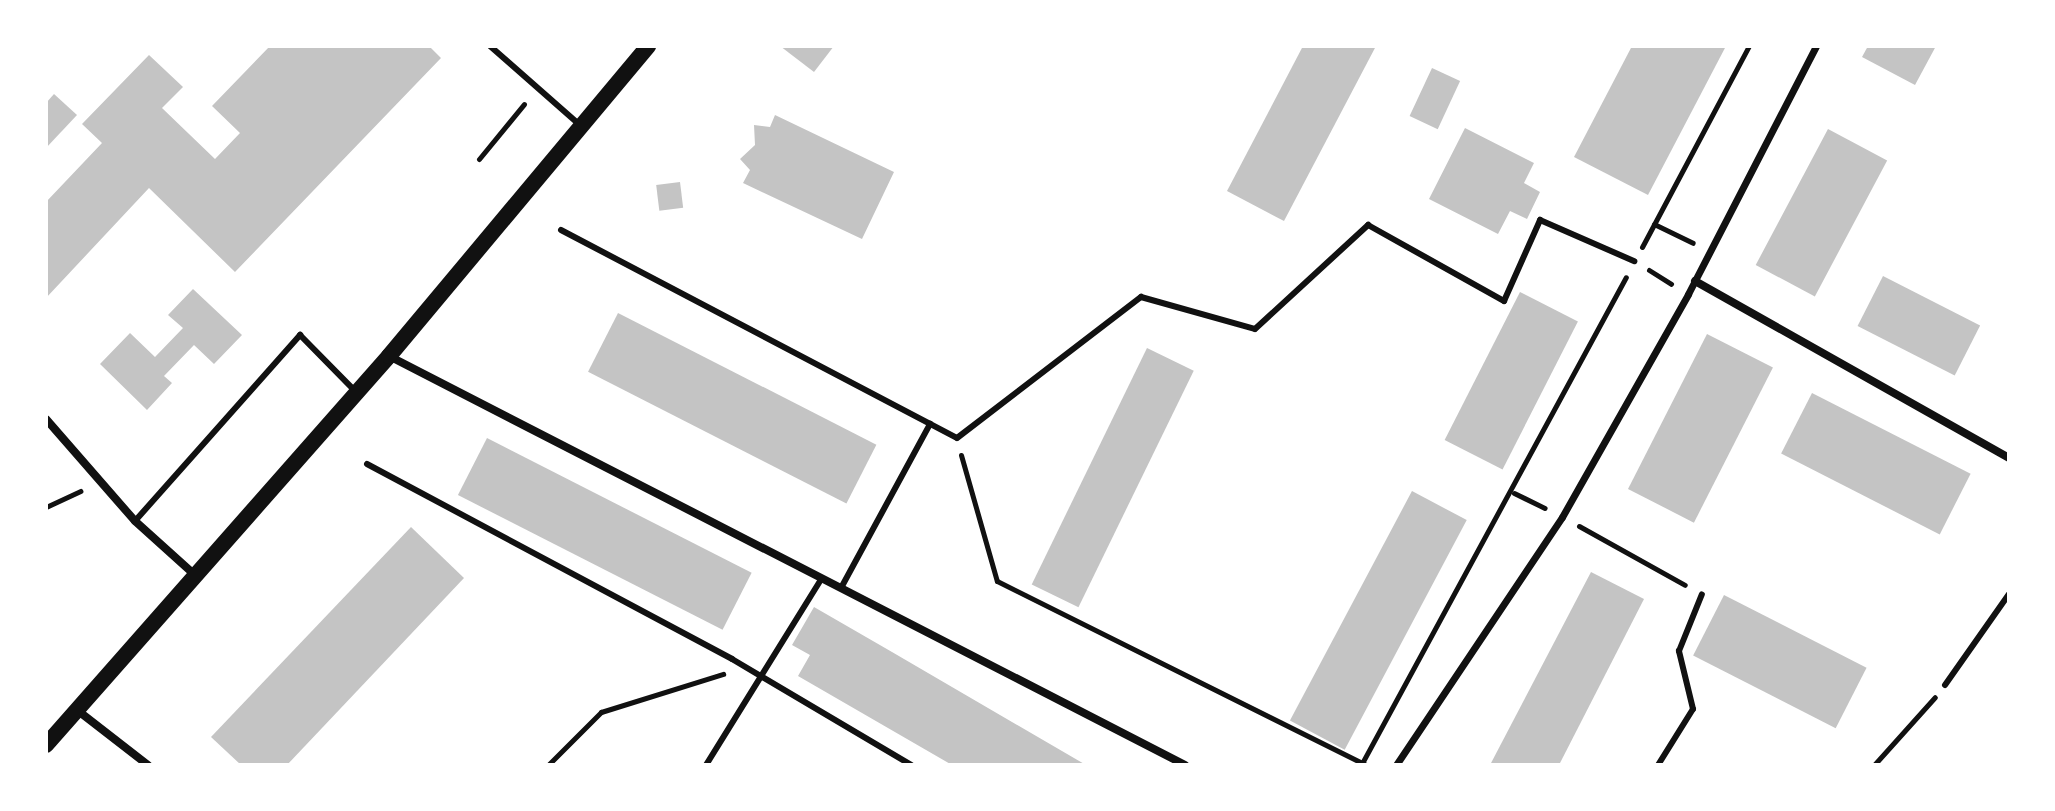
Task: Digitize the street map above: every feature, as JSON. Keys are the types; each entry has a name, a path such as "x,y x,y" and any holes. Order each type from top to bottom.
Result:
{"main road":[{"path":"46,745 389,356 648,46"}],"street":[{"path":"1396,765 1562,517 1688,294 1816,46"},
{"path":"1695,281 2009,458"},
{"path":"389,356 1185,765"},
{"path":"46,419 104,480 135,521 195,575"},
{"path":"77,710 148,765"}],"lane":[{"path":"490,46 582,128"},
{"path":"561,230 957,438 1141,297 1255,329 1368,225 1504,301 1540,220 1634,261"},
{"path":"135,521 300,335 357,393"},
{"path":"841,588 930,424"},
{"path":"367,464 732,659 911,765"},
{"path":"706,765 822,578"},
{"path":"1658,765 1693,709 1679,651 1702,594"},
{"path":"1945,685 2009,594"}],"path":[{"path":"957,438 997,581 1363,764 1514,493 1749,46"},
{"path":"479,159 527,107 519,99"},
{"path":"1654,224 1710,252"},
{"path":"1634,261 1688,294"},
{"path":"46,507 104,480"},
{"path":"1514,493 1702,594"},
{"path":"548,765 601,712 719,680 732,659"},
{"path":"1874,765 1945,685"}],"building":[{"path":"270,46 429,46 441,58 235,272 149,188 46,298 46,202 102,143 82,124 149,55 183,87 162,108 215,159 240,133 212,106"},
{"path":"780,46 834,46 814,72"},
{"path":"1303,46 1376,46 1284,221 1227,191"},
{"path":"1632,46 1726,46 1648,195 1574,157"},
{"path":"1868,46 1936,46 1915,85 1862,57"},
{"path":"1432,68 1460,81 1438,129 1410,116"},
{"path":"54,94 77,115 46,148 46,103"},
{"path":"775,115 894,172 862,239 743,183 750,170 740,159 755,145 754,125 770,127"},
{"path":"1465,128 1534,163 1524,183 1540,192 1527,219 1510,211 1498,234 1429,199"},
{"path":"1828,129 1887,160 1815,296 1756,265"},
{"path":"680,182 683,208 659,211 656,185"},
{"path":"1883,276 1980,325 1955,375 1858,326"},
{"path":"193,289 242,335 214,364 194,345 164,376 172,383 147,410 100,364 130,333 155,357 183,328 168,315"},
{"path":"1520,292 1578,322 1503,469 1445,440"},
{"path":"618,313 876,445 846,503 588,372"},
{"path":"1707,334 1773,368 1694,523 1628,489"},
{"path":"1147,348 1194,371 1078,607 1032,584"},
{"path":"1812,393 1971,474 1940,534 1781,454"},
{"path":"487,438 752,573 723,630 458,495"},
{"path":"1412,491 1467,520 1345,750 1290,721"},
{"path":"411,527 464,578 287,765 241,765 211,737"},
{"path":"1591,572 1644,599 1559,765 1490,765"},
{"path":"1724,595 1867,668 1836,728 1693,656"},
{"path":"814,607 1086,765 952,765 798,676 810,655 792,645"}]}
